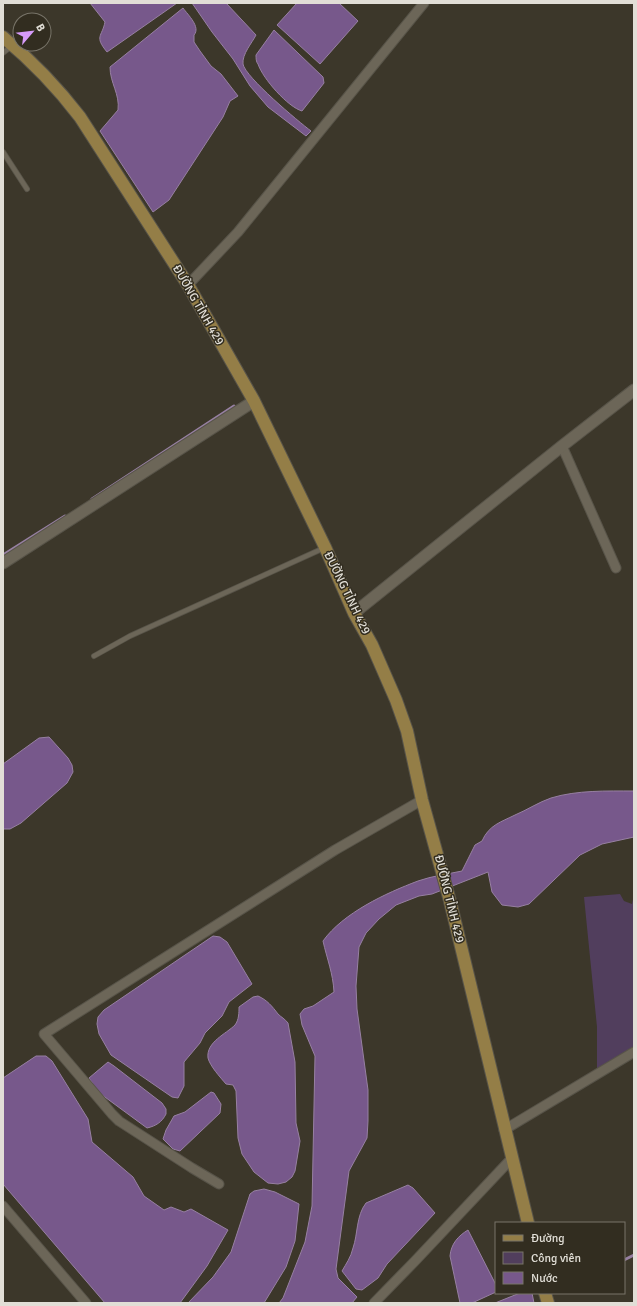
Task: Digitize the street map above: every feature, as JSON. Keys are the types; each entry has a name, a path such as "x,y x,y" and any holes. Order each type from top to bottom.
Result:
{"main road":[{"name":"ĐƯỜNG TỈNH 429","path":"3,37 12,44"},
{"name":"ĐƯỜNG TỈNH 429","path":"21,52 51,81 80,117 188,285 254,401 325,547 354,612 372,644 409,738 422,800 450,901 504,1130 528,1222"}],"street":[{"path":"188,285 238,232 424,3"},
{"path":"354,612 634,390"},
{"path":"3,563 254,401"},
{"path":"562,446 616,568"},
{"path":"219,1184 119,1120 112,1114 44,1034 334,850 422,800"},
{"path":"504,1130 634,1052"},
{"path":"374,1303 415,1262 512,1158"},
{"path":"3,1206 86,1303"}],"lane":[{"path":"3,53 12,46"},
{"path":"3,152 27,190"},
{"path":"94,656 130,636 325,547"}],"green space":[{"path":"620,894 624,901 632,904 634,894 634,1047 597,1069 597,1027 584,897"}],"water":[{"path":"90,3 177,3 107,52 100,39 105,22"},
{"path":"192,3 226,3 256,35 244,56 243,64 246,70 262,89 311,131 306,136 268,107 250,86 233,59"},
{"path":"297,3 339,3 358,21 320,64 277,25"},
{"path":"183,8 191,18 196,28 194,42 211,66 221,74 238,96 230,101 223,117 169,200 153,212 100,131 118,110 118,99 110,73 110,67"},
{"path":"274,30 323,77 324,83 302,111 290,104 277,92 265,77 256,60 256,55"},
{"path":"49,737 68,758 72,765 73,772 67,783 21,823 10,829 3,829 3,764 39,738"},
{"path":"634,791 634,837 602,844 580,855 529,904 518,907 502,905 492,892 488,872 432,894 419,896 396,905 379,919 366,933 359,947 356,986 357,1009 368,1090 367,1138 349,1171 336,1269 338,1278 357,1297 352,1303 279,1303 283,1298 305,1242 312,1206 315,1056 302,1025 300,1014 304,1009 313,1006 334,992 331,972 323,941 353,913 379,898 423,879 462,871 475,845 482,841 488,831 500,822 551,798 561,795 582,792"},
{"path":"213,936 220,937 227,942 252,984 229,1002 222,1016 205,1033 200,1043 184,1062 184,1086 178,1098 172,1097 111,1055 99,1034 97,1024 98,1017 104,1010"},
{"path":"258,996 264,999 288,1023 295,1062 296,1123 300,1141 295,1171 292,1177 286,1182 278,1184 268,1183 254,1172 242,1154 238,1138 236,1091 233,1085 226,1084 213,1068 208,1058 208,1052 213,1043 235,1025 239,1007 253,997"},
{"path":"36,1056 46,1056 52,1061 88,1119 92,1142 133,1177 144,1196 164,1210 171,1207 184,1212 191,1209 228,1230 207,1266 180,1303 105,1303 3,1184 3,1078"},
{"path":"108,1062 162,1103 166,1109 166,1114 161,1121 156,1125 147,1128 98,1092 89,1078"},
{"path":"211,1092 214,1093 221,1104 220,1113 180,1151 173,1149 163,1139 174,1116 185,1112"},
{"path":"408,1185 413,1188 435,1213 387,1264 378,1278 362,1290 356,1289 342,1271 355,1243 360,1214 363,1208 366,1203"},
{"path":"264,1189 275,1192 299,1204 295,1241 286,1267 264,1303 188,1303 213,1277 231,1252 250,1194 254,1191"},
{"path":"468,1230 495,1283 495,1292 472,1303 460,1303 450,1256 452,1248 461,1235"},
{"path":"518,1294 532,1294 534,1303 495,1303"}],"waterway":[{"path":"92,499 234,406"},
{"path":"3,555 65,516"},
{"path":"625,1260 634,1255"}]}
